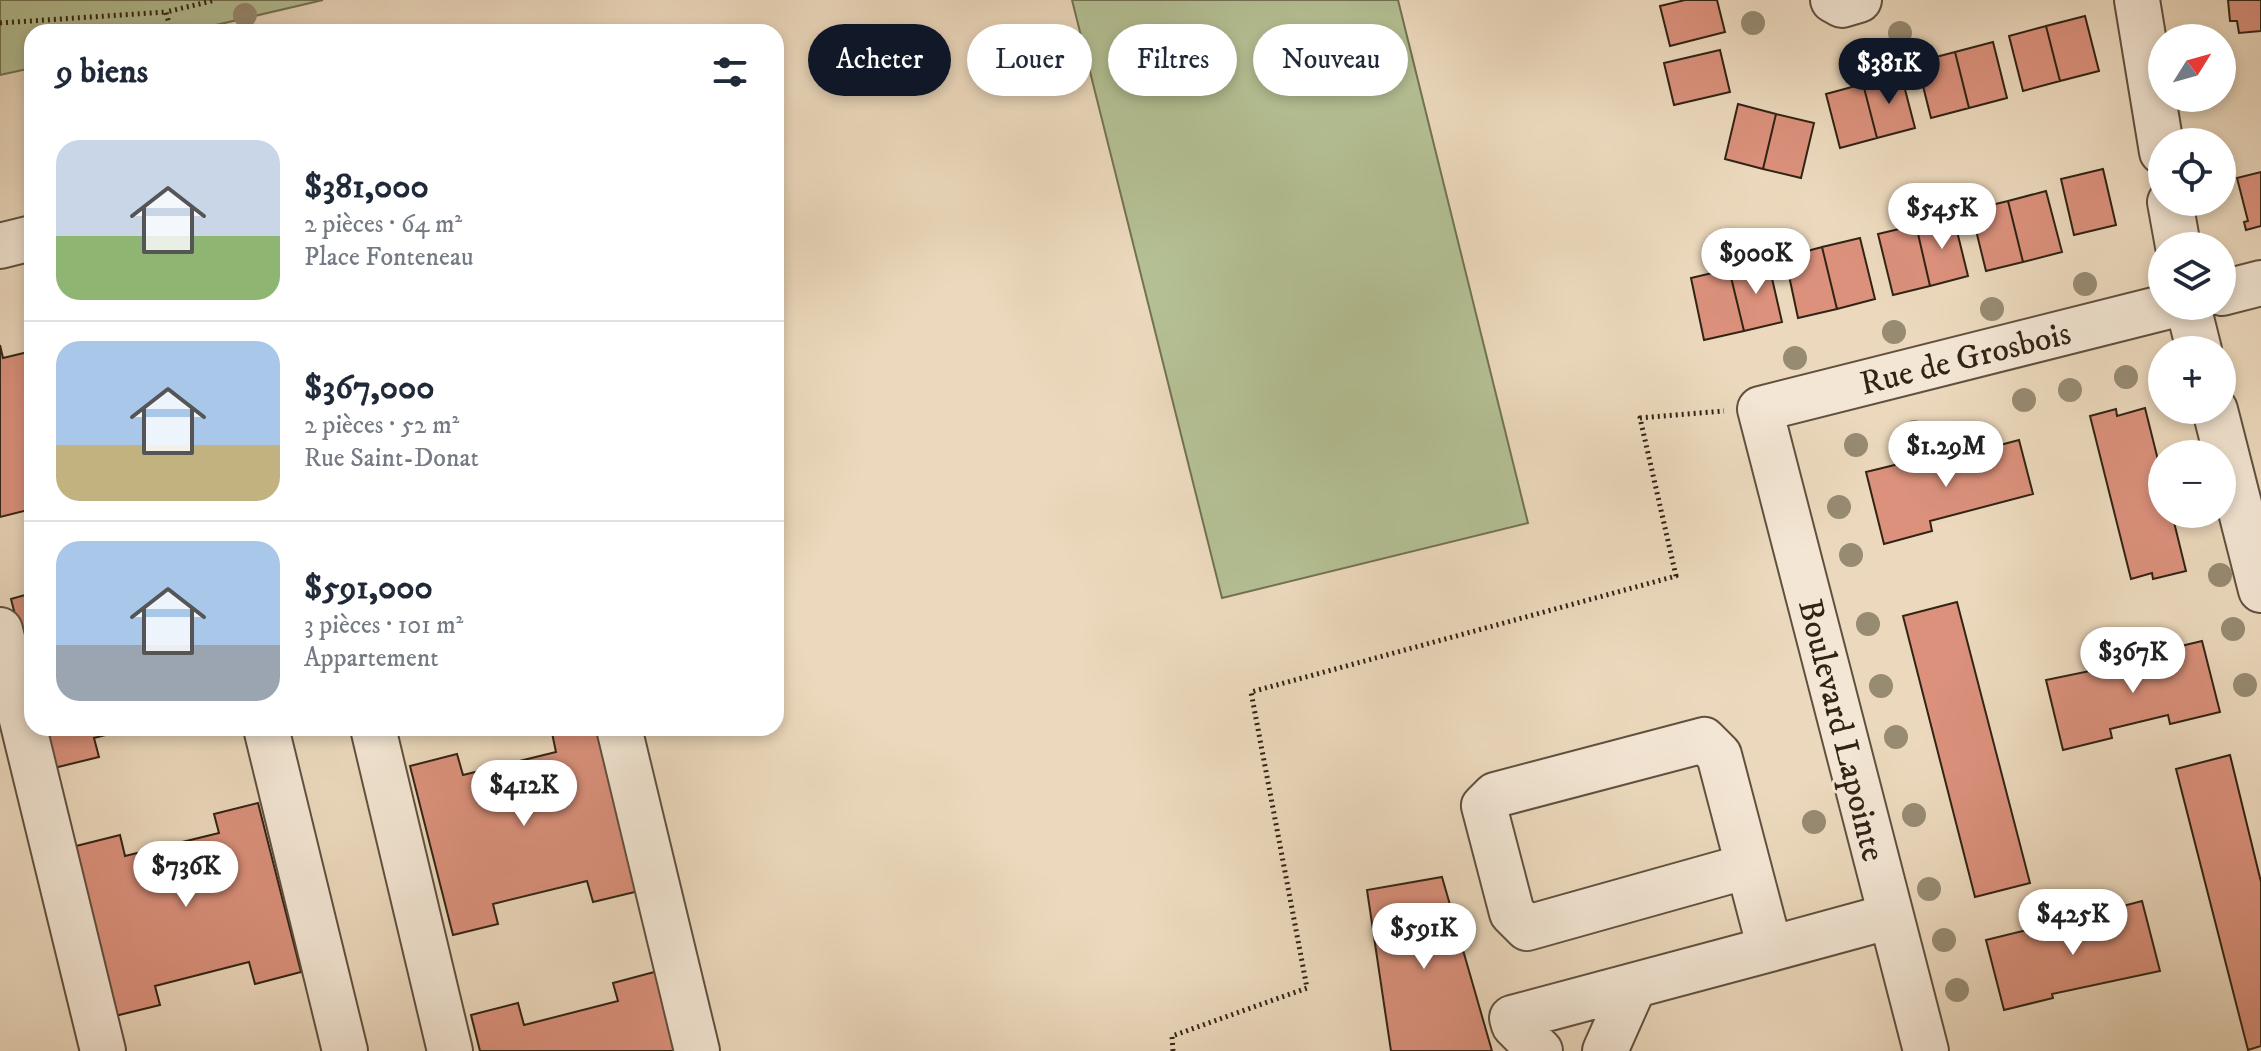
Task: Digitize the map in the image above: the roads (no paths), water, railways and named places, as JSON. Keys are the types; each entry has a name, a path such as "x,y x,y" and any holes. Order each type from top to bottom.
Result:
{"street":[{"path":"1833,0 1842,5 1859,0"},
{"path":"2137,0 2158,128"},
{"path":"0,246 24,240"},
{"path":"2236,289 2261,283"},
{"name":"Rue de Grosbois","path":"1760,409 2148,312"},
{"name":"Boulevard Lapointe","path":"1760,409 1926,1051"},
{"path":"2219,424 2261,590"},
{"path":"0,630 24,728"},
{"path":"26,736 103,1051"},
{"path":"268,736 345,1051"},
{"path":"375,736 450,1051"},
{"path":"621,736 697,1051"},
{"path":"1748,866 1527,928 1512,913 1484,806 1495,795 1704,740 1719,755 1770,949"},
{"path":"1540,1051 1514,1025 1512,1018 1521,1012 1633,988 1891,916"},
{"path":"1605,1051 1633,988"}]}
